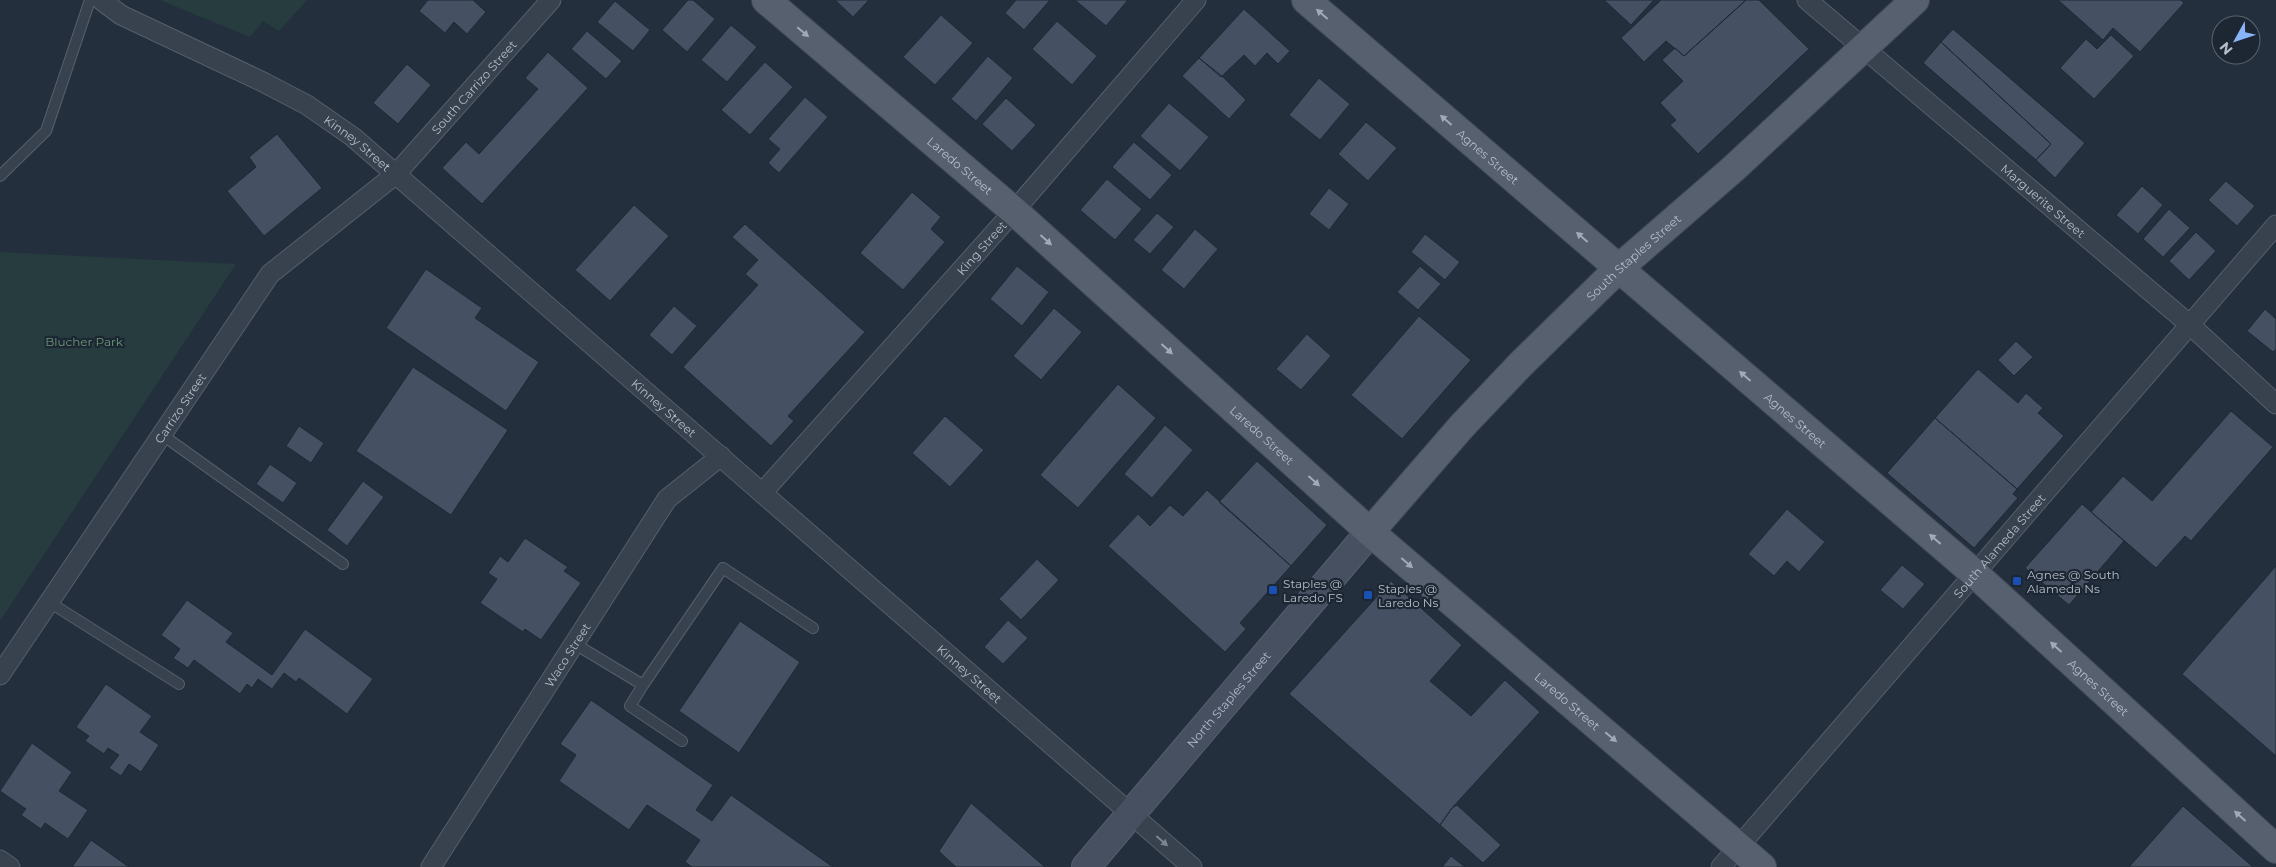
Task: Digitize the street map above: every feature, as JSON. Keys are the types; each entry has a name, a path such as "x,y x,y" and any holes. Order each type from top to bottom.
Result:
{"main road":[{"name":"Laredo Street","path":"766,0 1014,211 1370,532 1762,867"},
{"name":"Agnes Street","path":"1306,0 1974,572 2276,849"},
{"name":"South Staples Street","path":"1370,532 1462,426 1521,364 1619,268 1733,169 1915,0"},
{"name":"North Staples Street","path":"1086,867 1370,532"}],"street":[{"name":"Kinney Street","path":"101,0 121,15 308,105 353,137 1192,867"},
{"name":"South Carrizo Street","path":"396,174 551,0"},
{"name":"King Street","path":"762,493 1014,211 1196,0"},
{"name":"Marguerite Street","path":"1807,0 2188,324 2276,404"},
{"name":"Carrizo Street","path":"0,675 270,274 396,174"},
{"name":"South Alameda Street","path":"1722,867 1974,572 2276,224"},
{"name":"Waco Street","path":"431,867 667,499 721,456"},
{"path":"0,860 10,867"}],"lane":[{"path":"0,176 46,131 90,0"},
{"path":"161,434 343,564"},
{"path":"682,741 630,706 722,568 813,628"},
{"path":"49,602 179,684"},
{"path":"575,644 644,685"}],"green space":[{"path":"160,0 307,0 279,31 263,21 250,37"},
{"name":"Blucher Park","path":"0,252 236,264 0,621"}],"building":[{"path":"428,0 473,0 486,12 467,34 454,22 445,33 419,11"},
{"path":"688,0 693,0 715,19 687,52 662,30"},
{"path":"835,0 869,0 853,17"},
{"path":"1016,0 1050,0 1024,30 1005,13"},
{"path":"1075,0 1128,0 1106,26"},
{"path":"1604,0 1654,0 1631,25"},
{"path":"1661,0 1746,0 1684,56 1666,41 1644,62 1621,38"},
{"path":"1746,0 1759,0 1809,49 1698,154 1670,125 1676,120 1660,103 1683,81 1662,60 1675,48 1684,56"},
{"path":"2058,0 2181,0 2184,3 2140,52 2113,28 2103,40"},
{"path":"615,1 650,30 633,51 597,22"},
{"path":"1244,9 1290,51 1278,64 1267,53 1255,66 1244,55 1221,77 1199,58"},
{"path":"941,15 973,43 935,85 903,57"},
{"path":"1057,21 1097,56 1072,85 1032,49"},
{"path":"731,25 757,47 727,82 701,60"},
{"path":"1953,29 2085,143 2055,178 2036,160 2051,144 1941,42"},
{"path":"587,31 622,61 606,79 571,49"},
{"path":"2111,35 2134,56 2094,99 2060,68 2086,39 2097,49"},
{"path":"1941,42 2051,144 2036,160 1923,63"},
{"path":"548,52 588,88 482,204 442,168 466,142 479,154 538,89 525,78"},
{"path":"988,56 1013,78 976,121 951,99"},
{"path":"1199,58 1223,77 1246,100 1229,119 1182,76"},
{"path":"765,62 793,87 750,135 721,110"},
{"path":"407,64 431,85 398,124 373,103"},
{"path":"1319,78 1350,104 1320,140 1289,115"},
{"path":"805,97 828,117 779,173 768,163 780,149 768,139"},
{"path":"1006,98 1036,125 1012,151 982,124"},
{"path":"1169,103 1209,137 1180,171 1140,136"},
{"path":"1366,122 1397,148 1368,181 1338,154"},
{"path":"277,134 322,188 264,236 227,191 256,167 249,157"},
{"path":"1134,142 1172,175 1150,200 1112,167"},
{"path":"1107,179 1142,209 1115,240 1080,210"},
{"path":"2226,181 2255,206 2237,226 2208,200"},
{"path":"2142,186 2163,205 2138,234 2116,215"},
{"path":"1329,188 1349,204 1329,230 1309,214"},
{"path":"912,192 941,217 931,229 945,242 903,290 860,253"},
{"path":"634,205 669,236 610,301 575,270"},
{"path":"2169,209 2190,228 2163,257 2143,239"},
{"path":"1157,213 1174,227 1150,254 1133,240"},
{"path":"745,224 865,332 788,416 794,421 771,446 683,367 758,285 745,274 758,260 732,237"},
{"path":"1195,229 1218,249 1184,289 1161,270"},
{"path":"2196,232 2216,251 2189,280 2169,261"},
{"path":"1425,234 1460,262 1445,280 1411,252"},
{"path":"1017,266 1049,292 1022,326 990,299"},
{"path":"1420,266 1441,284 1418,310 1397,292"},
{"path":"426,269 482,308 475,318 539,362 506,411 386,328"},
{"path":"674,306 697,326 672,355 649,335"},
{"path":"1054,308 1082,332 1041,380 1013,356"},
{"path":"2265,309 2276,319 2276,349 2273,352 2247,331"},
{"path":"1419,316 1471,360 1402,439 1351,395"},
{"path":"1307,334 1331,356 1301,390 1276,369"},
{"path":"2016,341 2033,357 2014,376 1998,360"},
{"path":"413,367 508,430 451,515 356,451"},
{"path":"1978,369 2018,403 2026,393 2043,408 2038,413 2064,436 2017,489 1935,418"},
{"path":"1118,384 1156,418 1078,508 1040,475"},
{"path":"2231,411 2273,447 2191,541 2185,536 2156,568 2091,512 2123,476 2152,501"},
{"path":"945,416 984,450 950,487 912,453"},
{"path":"1935,418 2017,489 2013,494 2018,498 1974,548 1887,473"},
{"path":"1165,425 1193,450 1152,498 1124,474"},
{"path":"299,426 324,443 311,463 286,446"},
{"path":"1257,461 1327,525 1291,566 1219,502"},
{"path":"270,464 297,483 283,503 256,484"},
{"path":"363,481 384,497 347,546 327,530"},
{"path":"1207,490 1291,566 1240,623 1246,629 1225,652 1108,546 1138,514 1150,526 1170,505 1183,516"},
{"path":"2082,504 2124,541 2069,605 2025,568"},
{"path":"1787,509 1825,542 1799,572 1787,561 1774,576 1748,554"},
{"path":"525,538 568,567 564,571 581,583 541,640 525,629 523,632 480,603 497,579 488,573 500,556 508,562"},
{"path":"1037,559 1059,580 1021,620 999,599"},
{"path":"1902,565 1925,584 1903,609 1880,590"},
{"path":"2276,566 2276,756 2182,674"},
{"path":"1391,581 1462,645 1430,681 1471,716 1505,680 1540,712 1452,808 1440,825 1289,694"},
{"path":"187,600 233,633 226,642 272,675 305,629 373,679 347,714 299,678 296,682 284,673 272,689 258,679 252,688 247,684 240,694 194,660 188,668 173,658 180,649 161,635"},
{"path":"1008,620 1028,638 1003,664 984,647"},
{"path":"740,621 800,662 739,753 679,711"},
{"path":"106,684 152,716 140,732 159,745 141,772 129,764 121,776 109,768 119,755 108,748 104,754 85,741 89,736 76,727"},
{"path":"591,700 713,785 696,810 712,821 731,795 833,867 692,867 685,862 700,840 647,805 629,830 559,781 576,755 560,744"},
{"path":"32,743 72,772 59,791 88,810 68,839 45,823 41,829 21,815 26,809 0,791"},
{"path":"971,803 1045,867 956,867 939,851"},
{"path":"1457,805 1501,845 1483,863 1440,825 1452,808"},
{"path":"2183,806 2253,867 2129,867"},
{"path":"91,840 129,867 72,867"},
{"path":"1451,856 1465,867 1442,867"}],"place":[{"name":"Agnes @ South Alameda Ns","path":"2017,581"},
{"name":"Staples @ Laredo FS","path":"1273,590"},
{"name":"Staples @ Laredo Ns","path":"1368,595"}]}
